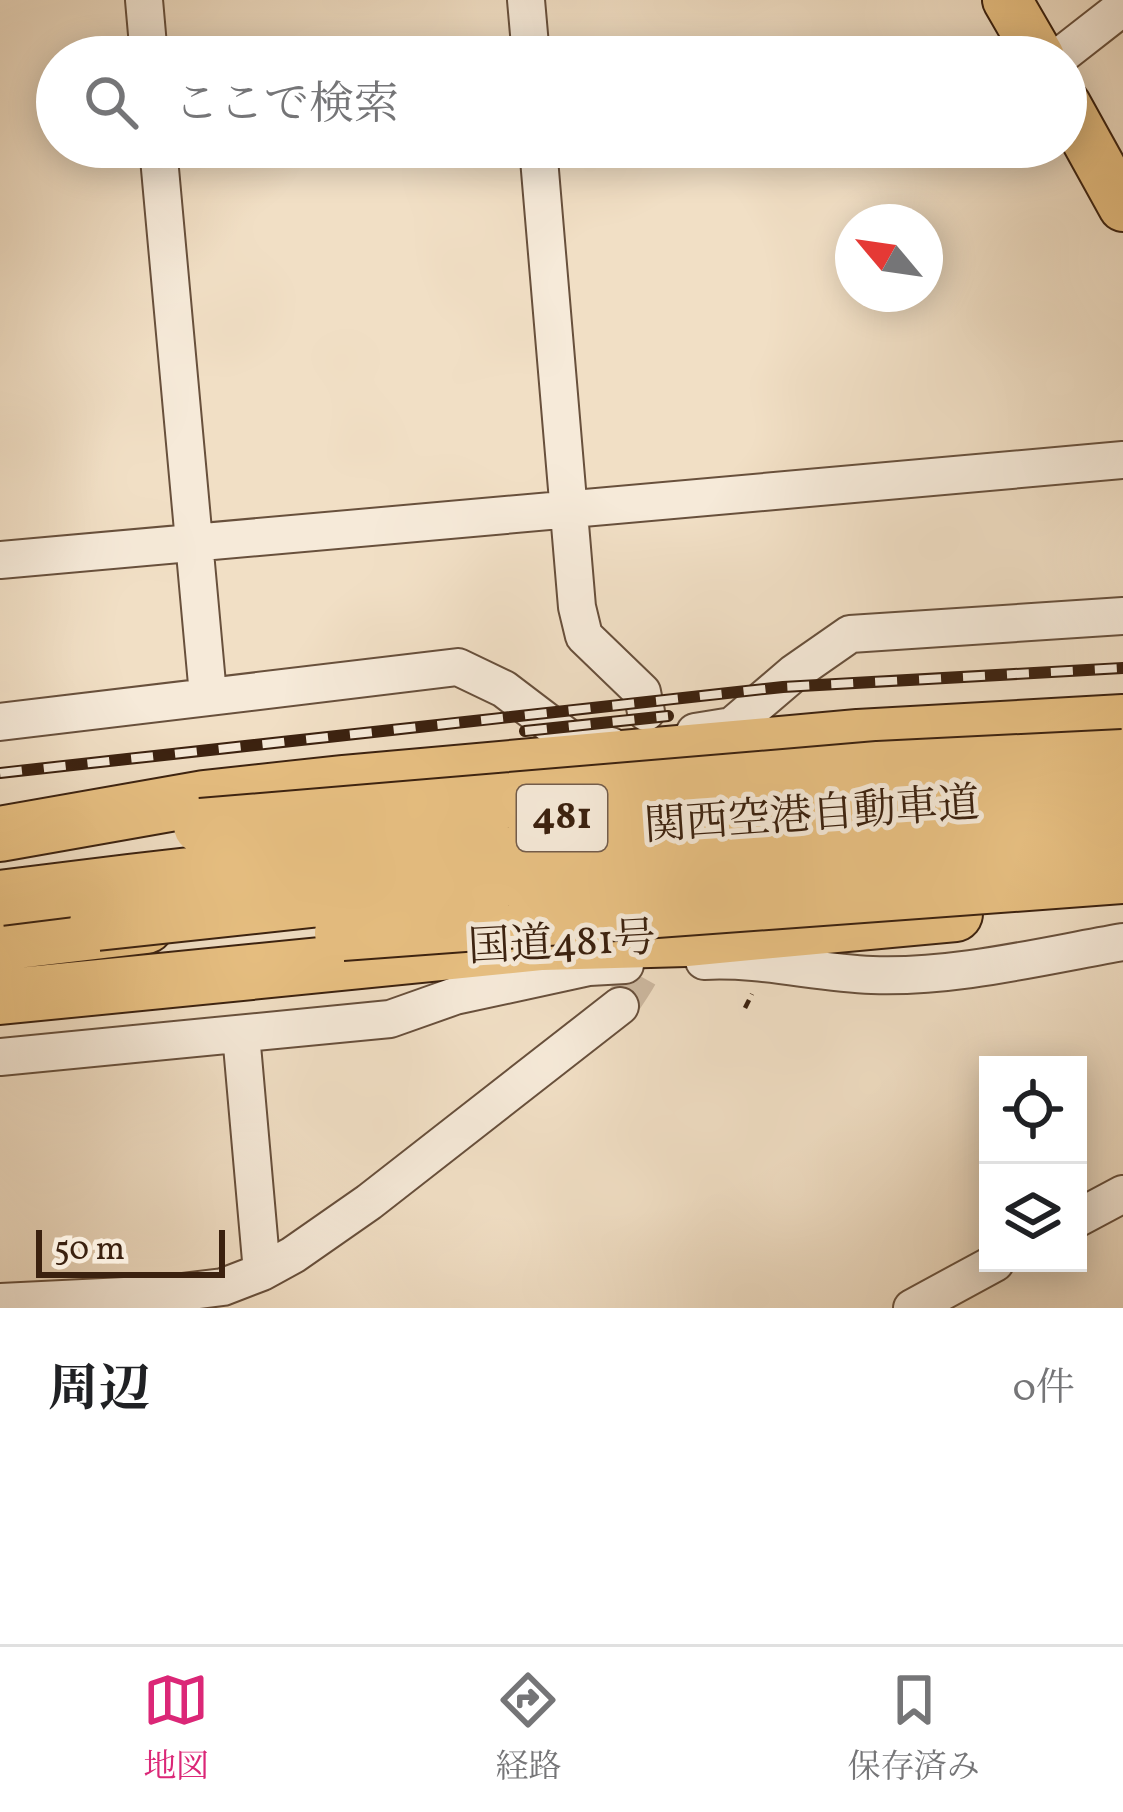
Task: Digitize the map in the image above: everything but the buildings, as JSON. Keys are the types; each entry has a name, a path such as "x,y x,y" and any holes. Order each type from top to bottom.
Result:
{"highway":[{"name":"481","path":"0,837 204,798 385,778 858,737 1123,722"},
{"name":"481","path":"0,870 409,831 759,807 948,788 1123,756"},
{"path":"0,837 201,826 878,770 1123,756"},
{"name":"関西空港自動車道","path":"0,898 464,843 1123,797"},
{"path":"0,870 201,826"},
{"name":"関西空港自動車道","path":"0,941 560,873 1123,836"},
{"name":"481","path":"0,941 292,910 981,855 1123,849"},
{"path":"0,941 140,945 274,938 1123,880"},
{"name":"国道481号","path":"0,997 542,943 686,939 966,913 1123,880"},
{"path":"0,986 274,938"}],"main road":[{"path":"1007,0 1028,36"},
{"path":"1087,142 1123,207"}],"street":[{"path":"144,0 147,36"},
{"path":"526,0 529,36"},
{"path":"1085,36 1123,7"},
{"path":"160,168 208,695"},
{"path":"540,168 577,607 584,636 642,692 646,712"},
{"path":"0,560 1123,460"},
{"path":"0,722 458,667 504,689 575,743 601,748 732,725 850,634 1123,616"},
{"path":"0,1057 390,1019 455,996 589,967 745,959 873,975 982,966 1123,942"},
{"path":"0,1302 185,1292 223,1287 262,1272 369,1202 620,1006"},
{"path":"241,1034 262,1272"},
{"path":"1087,1213 1123,1194"},
{"path":"912,1308 979,1272"}],"tunnel":[{"path":"620,1006 648,957 653,923"}],"railway":[{"path":"0,773 783,687 1123,668"},
{"path":"525,731 668,716"}]}
